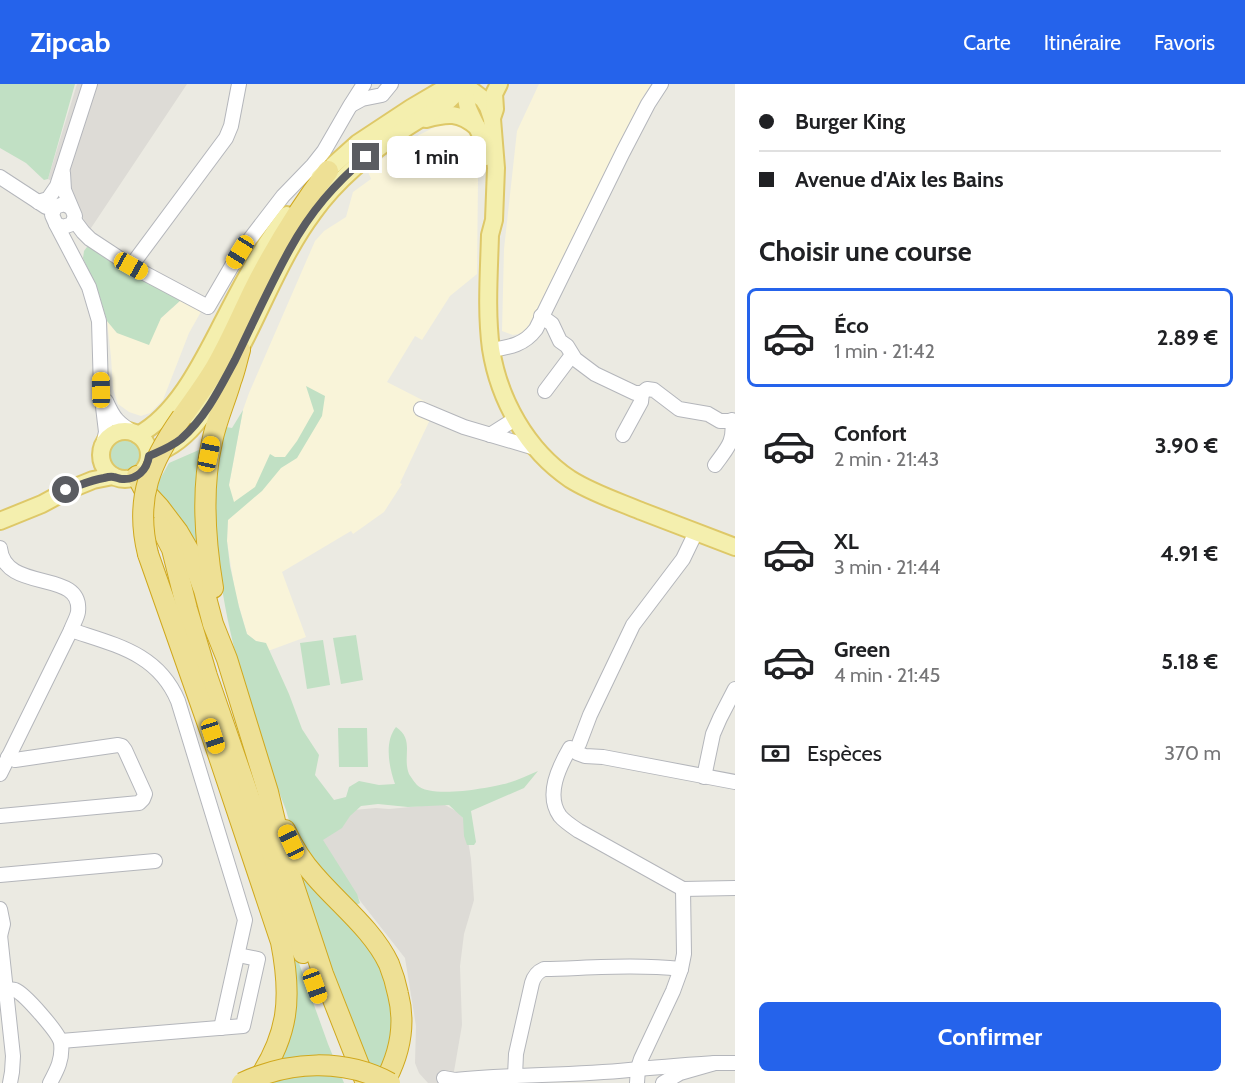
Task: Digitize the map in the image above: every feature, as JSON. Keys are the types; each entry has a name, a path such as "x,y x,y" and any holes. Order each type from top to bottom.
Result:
{"highway":[{"path":"256,1083 274,1054 286,1014 288,993 281,942 213,736 148,554 143,526 143,507 150,472 159,452 217,366 279,244 309,195 328,171"},
{"path":"226,658 209,565 206,538 206,493 214,435 240,350"},
{"path":"124,477 162,529 174,556 276,928"},
{"path":"124,477 146,493 169,520 189,551 226,658 268,792 282,850 324,974 381,1083"},
{"path":"207,675 303,955 352,1083"},
{"path":"268,792 303,862 359,923 388,963 401,1005 402,1021 397,1055 381,1083"},
{"path":"242,1083 285,1068 318,1065 359,1071 375,1076 381,1083"}],"main road":[{"path":"149,456 172,446 193,427 206,411 240,350 290,249 321,202 357,165 449,100 463,84"},
{"path":"463,84 483,99 488,107 485,123 496,168 494,220 490,235 489,329 499,386 515,419 535,448 569,478 591,490 735,547"},
{"path":"136,434 149,428 161,418 184,389 199,367 261,253 302,195 358,143 445,88 469,84"},
{"path":"485,123 495,109 494,94 499,84"},
{"path":"414,123 452,114 485,123"},
{"path":"0,522 42,504 66,490 93,480 124,477 144,471 149,456 145,441 136,434 121,431 114,433 108,438 102,453 66,490"},
{"path":"102,453 104,467 124,477"}],"street":[{"path":"38,202 48,199 57,186 90,84"},
{"path":"131,266 226,138 231,126 239,84"},
{"path":"0,177 63,216 131,266 208,307 240,252 288,189 319,157 364,84"},
{"path":"350,106 362,99 382,95 391,84"},
{"path":"491,350 505,348 529,338 623,152 661,84"},
{"path":"63,171 63,216"},
{"path":"57,186 63,216 99,321 101,390 106,432 102,453"},
{"path":"77,260 80,248 90,238"},
{"path":"541,316 552,324 560,341 567,346 575,359 595,374 635,393 654,390 679,409 708,414 720,421 734,421 732,441 715,465"},
{"path":"489,329 507,341 518,343"},
{"path":"499,386 503,362 518,343"},
{"path":"545,391 572,354"},
{"path":"101,390 112,414 120,424 136,434"},
{"path":"623,435 641,402 642,393"},
{"path":"421,409 464,427 535,448"},
{"path":"490,435 515,419"},
{"path":"696,532 683,559 633,626 590,715 576,735 576,747 556,780 555,806 560,816 579,831 683,889 735,888"},
{"path":"0,548 5,563 17,573 64,586 71,592 78,609 78,615 71,630 0,774"},
{"path":"71,630 138,655 151,663 173,690 245,920 221,1028"},
{"path":"704,777 716,725 735,689"},
{"path":"0,816 139,803 145,794 122,746 15,760 8,757"},
{"path":"576,747 603,757 735,782"},
{"path":"0,875 155,861"},
{"path":"638,1079 652,1038 681,969 684,954 683,889"},
{"path":"0,909 3,924 0,938 6,990 5,1036 13,1061 10,1083"},
{"path":"61,1041 243,1026 258,959 238,955"},
{"path":"514,1076 516,1054 524,1019 534,977 538,972 544,969 663,967 681,969"},
{"path":"6,990 15,990 23,996 49,1023 61,1041 61,1061 50,1083"},
{"path":"652,1038 661,1083 680,1073 716,1062"},
{"path":"444,1078 455,1080 514,1076 531,1079 638,1079 656,1067 716,1062 735,1064"},
{"path":"679,1083 735,1064"}],"shaded area":[{"path":"77,84 187,84 89,231 71,192 48,179"},
{"path":"539,84 651,84 529,325 523,333 513,335 502,331 504,249 517,131"},
{"path":"453,123 464,128 472,137 477,149 477,274 450,296 422,340 415,336 387,382 436,407 400,483 402,484 384,512 353,534 351,531 282,572 306,637 268,651 265,643 256,641 247,634 235,592 227,541 229,485 243,410 315,241 324,231 346,217 353,192 371,179 367,169 419,135 441,124"},
{"path":"182,299 202,310 189,333 163,400 150,413 141,416 129,412 118,404 113,389 107,321 117,333 161,318"},
{"path":"443,804 458,812 465,821 474,900 464,934 460,966 462,1025 452,1083 428,1083 419,1073 415,1063 416,1026 405,958 361,902 321,840 331,812"}],"green space":[{"path":"0,84 75,84 48,179 44,180 26,163 0,148"},
{"path":"91,246 182,299 161,318 149,345 117,333 107,321 98,291 83,258 84,251"},
{"path":"306,386 325,396 322,416 297,458 281,468 262,491 228,520 227,541 230,566 247,634 256,641 266,643 302,729 319,755 315,775 334,800 346,797 349,787 359,781 379,785 395,784 389,747 396,727 402,732 407,743 409,774 417,785 424,789 447,792 475,790 508,783 538,771 524,788 471,811 476,842 474,845 467,845 463,818 449,805 408,807 378,804 361,806 342,828 323,840 357,894 360,903 354,906 314,862 290,824 241,675 231,634 217,550 218,467 226,427 232,428 243,410 229,485 234,502 255,487 270,454 275,457 285,457 297,441 314,411"},
{"path":"125,437 137,442 142,454 137,466 125,471 113,466 108,454 113,442"},
{"path":"208,446 204,562 153,492 156,482 169,463"},
{"path":"356,635 363,680 341,684 333,638"},
{"path":"323,640 330,685 307,689 300,643"},
{"path":"338,728 367,728 368,767 339,767"},
{"path":"291,851 375,956 391,994 393,1034 383,1064 373,1082 347,1015"},
{"path":"282,916 344,1083 263,1083 276,1060"}],"route":[{"path":"66,490 93,480 113,476 123,479 137,476 144,471 149,456 172,446 193,427 206,411 224,381 290,249 311,215 348,172 366,157"}]}
